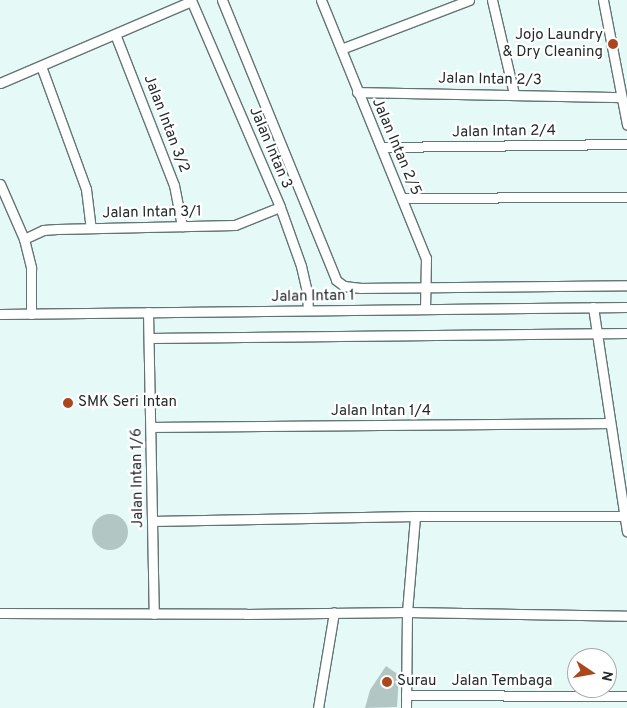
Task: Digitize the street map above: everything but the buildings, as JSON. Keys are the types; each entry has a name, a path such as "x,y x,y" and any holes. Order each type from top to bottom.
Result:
{"street":[{"path":"222,0 336,280 344,286 361,288 427,288 627,285"},
{"name":"Jalan Intan 2/5","path":"321,0 426,258 427,288 425,309"},
{"path":"341,49 469,0"},
{"path":"492,0 514,94"},
{"path":"603,0 627,126"},
{"path":"0,83 191,1"},
{"name":"Jalan Intan 3","path":"191,1 280,207 301,266 307,292 308,310"},
{"name":"Jalan Intan 3/2","path":"115,34 174,185 182,226"},
{"path":"41,66 86,190 91,227"},
{"name":"Jalan Intan 2/3","path":"357,92 621,97"},
{"name":"Jalan Intan 2/4","path":"382,147 627,144"},
{"path":"0,184 24,239 31,268 31,314"},
{"path":"403,198 627,197"},
{"name":"Jalan Intan 3/1","path":"24,239 43,230 91,227 235,225 280,207"},
{"name":"Jalan Intan 1","path":"0,314 627,306"},
{"path":"593,307 627,531"},
{"name":"Jalan Intan 1/6","path":"148,312 154,614"},
{"path":"149,338 627,333"},
{"name":"Jalan Intan 1/4","path":"151,427 610,424"},
{"path":"152,521 415,516 624,516"},
{"path":"406,708 407,612 415,516"},
{"path":"318,708 334,612"},
{"path":"0,613 407,612 627,616"},
{"name":"Jalan Tembaga","path":"406,695 627,696"}],"place":[{"name":"Jojo Laundry & Dry Cleaning","path":"613,44"},
{"name":"SMK Seri Intan","path":"68,403"},
{"name":"Surau","path":"387,682"}]}
